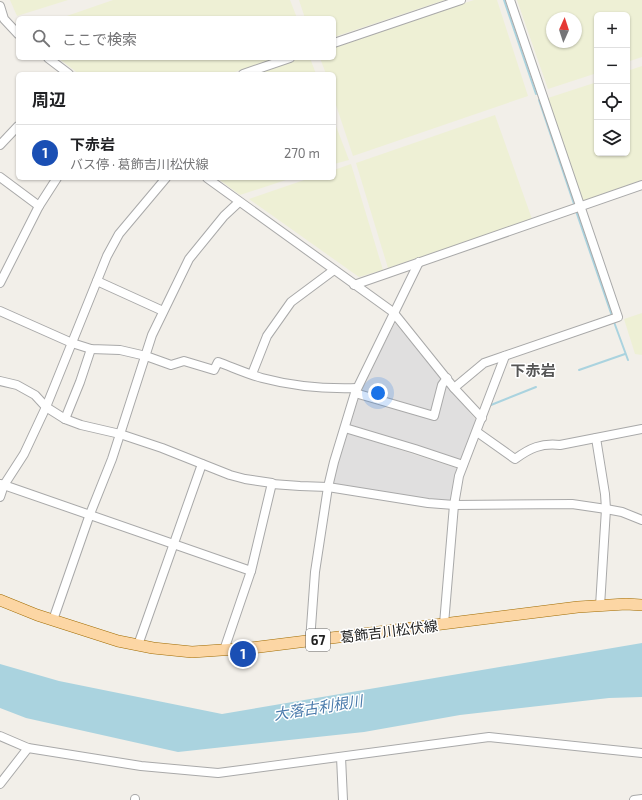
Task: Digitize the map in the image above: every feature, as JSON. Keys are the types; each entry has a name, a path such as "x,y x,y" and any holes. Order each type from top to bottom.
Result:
{"main road":[{"name":"葛飾吉川松伏線","path":"0,600 53,620 118,641 192,652 310,641 553,610 600,606 642,605"}],"street":[{"path":"336,42 461,0"},
{"path":"454,388 484,363 618,318 510,0"},
{"path":"0,7 4,19 16,32"},
{"path":"50,60 66,72"},
{"path":"249,72 284,60"},
{"path":"0,145 16,128"},
{"path":"0,177 39,206"},
{"path":"0,283 39,206 56,180"},
{"path":"0,497 2,484 24,454 46,407 97,281 118,234 164,180"},
{"path":"210,180 393,312 454,388 482,418"},
{"path":"354,285 580,205 642,185"},
{"path":"53,620 90,514 112,459 152,335 189,259 224,216 239,202"},
{"path":"310,641 315,572 328,487 334,462 356,390 393,312 420,262"},
{"path":"252,374 267,336 290,302 334,270"},
{"path":"97,281 163,311"},
{"path":"0,311 72,343 91,349 120,350 146,356 171,365 184,361 214,370 218,362 262,378 314,387 356,390 434,416 442,385 447,378"},
{"path":"65,419 91,349"},
{"path":"444,624 454,505 459,476 505,356"},
{"path":"0,381 16,385 35,396 46,407 65,419 81,425 120,434 245,479 272,484 328,487 428,503 454,505 572,504 622,512 642,520"},
{"path":"345,428 463,465"},
{"path":"477,432 515,459 529,449 548,443 560,445 642,429"},
{"path":"596,438 606,509 600,606"},
{"path":"138,645 202,464"},
{"path":"2,484 251,571"},
{"path":"224,650 251,571 272,484"},
{"path":"0,736 28,748 141,766 218,773 489,737 642,753"},
{"path":"0,784 28,748"},
{"path":"342,757 343,800"},
{"path":"634,800 642,799"}],"shaded area":[{"path":"395,323 476,420 461,460 348,425 359,391"},
{"path":"345,432 459,469 450,501 393,494 332,483"}],"green space":[{"path":"10,0 68,0 17,16"},
{"path":"113,0 290,0 296,16 67,16"},
{"path":"299,0 445,0 336,36 336,16 304,16"},
{"path":"474,0 497,0 528,96 353,156 336,105 336,72 325,72 321,60 336,60 336,45"},
{"path":"517,0 642,0 642,57 630,61 630,12 594,12 594,74 548,89"},
{"path":"61,60 271,60 235,72 76,72"},
{"path":"295,60 311,60 315,72 261,72"},
{"path":"642,66 642,180 582,201 548,98 594,83 594,156 630,156 630,70"},
{"path":"495,115 532,219 388,268 356,163"},
{"path":"336,126 349,160 336,163"},
{"path":"351,164 383,270 359,277 249,199 304,180 336,180 336,169"},
{"path":"220,180 286,180 240,195"},
{"path":"642,313 642,355 635,354 624,319"}],"water":[{"name":"大落古利根川","path":"642,643 642,697 609,698 460,715 364,732 178,752 26,718 0,708 0,664 59,681 222,714"}],"waterway":[{"path":"504,0 536,94"},
{"path":"539,100 574,204"},
{"path":"576,211 612,316"},
{"path":"614,322 628,360"},
{"path":"579,370 625,354"},
{"path":"491,405 536,387"}],"place":[{"name":"下赤岩","path":"243,654"}],"district":[{"name":"下赤岩","path":"533,370"}]}
